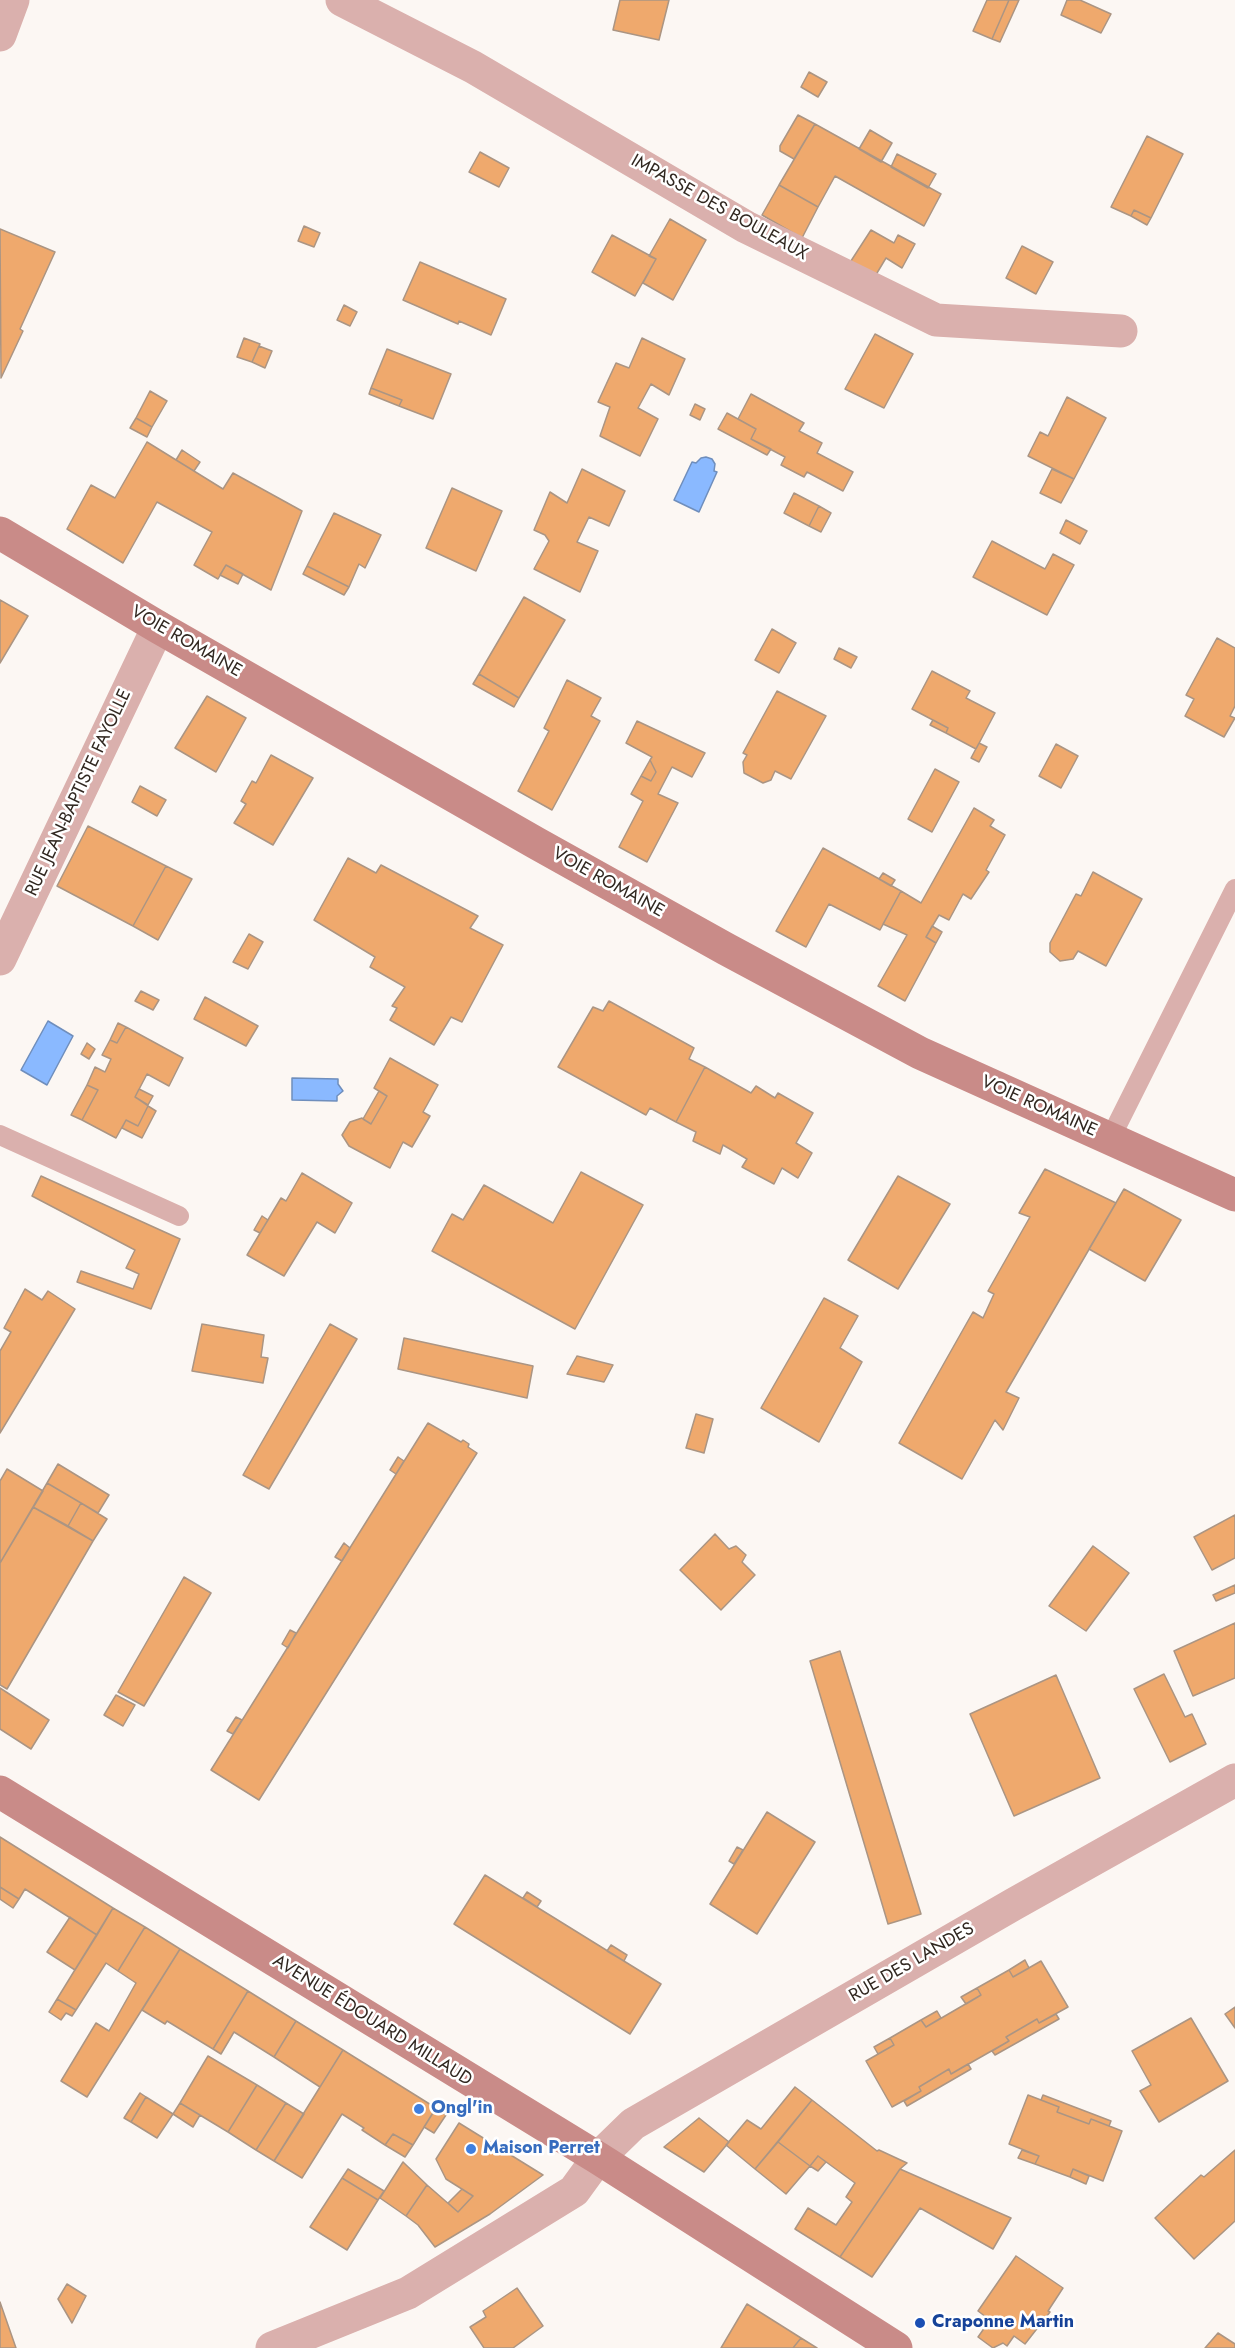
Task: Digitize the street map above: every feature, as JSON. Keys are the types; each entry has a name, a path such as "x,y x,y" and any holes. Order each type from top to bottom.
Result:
{"street":[{"path":"0,35 13,0"},
{"name":"IMPASSE DES BOULEAUX","path":"342,0 472,67 746,227 936,320 1121,331"},
{"name":"VOIE ROMAINE","path":"0,533 158,627 772,974 920,1053 1235,1195"},
{"name":"RUE JEAN-BAPTISTE FAYOLLE","path":"0,959 158,627"},
{"name":"RUE DES LANDES","path":"272,2348 408,2293 574,2191 598,2158 633,2124 1014,1904 1235,1780"},
{"name":"AVENUE ÉDOUARD MILLAUD","path":"0,1792 598,2158 896,2348"}],"lane":[{"path":"1110,1139 1235,889"},
{"path":"0,1135 179,1216"}],"water":[{"path":"706,457 712,459 715,464 714,471 717,472 699,512 674,500 692,462 696,463"},
{"path":"48,1021 73,1036 47,1085 21,1070"},
{"path":"292,1078 338,1079 338,1084 343,1091 337,1096 337,1101 292,1100"}],"building":[{"path":"620,0 669,0 659,40 613,30"},
{"path":"987,0 1009,0 992,39 973,31"},
{"path":"1009,0 1019,0 1000,42 992,39"},
{"path":"1067,0 1080,0 1111,14 1101,33 1061,15"},
{"path":"809,72 827,82 818,97 801,87"},
{"path":"798,115 815,124 794,159 780,151 780,146"},
{"path":"815,124 941,194 924,226 835,176 818,207 779,185"},
{"path":"870,130 892,143 881,162 859,149"},
{"path":"1147,136 1183,154 1151,218 1134,210 1131,216 1111,207"},
{"path":"480,152 509,168 499,187 469,172"},
{"path":"897,154 936,174 928,188 891,167"},
{"path":"779,185 818,207 802,238 762,215"},
{"path":"1134,210 1151,218 1147,225 1131,216"},
{"path":"670,219 706,240 673,300 643,283 656,259 649,256"},
{"path":"304,226 320,233 314,247 298,241"},
{"path":"0,229 55,252 20,329 23,331 1,378"},
{"path":"871,230 894,243 898,235 915,244 902,268 886,258 874,278 849,264"},
{"path":"612,235 656,259 635,296 592,272"},
{"path":"1022,246 1053,262 1036,294 1006,278"},
{"path":"420,262 506,299 491,335 459,321 458,324 403,300"},
{"path":"344,305 357,312 350,326 337,320"},
{"path":"875,334 913,354 884,408 845,389"},
{"path":"244,338 260,344 252,362 237,357"},
{"path":"642,338 685,359 669,395 651,384 638,408 658,419 640,456 600,436 610,407 598,402 616,363 629,368"},
{"path":"259,346 272,351 265,368 252,362"},
{"path":"387,349 451,374 433,419 399,406 402,400 371,388"},
{"path":"371,388 402,400 399,406 369,394"},
{"path":"150,391 167,401 152,427 136,418"},
{"path":"751,394 804,423 799,431 822,443 817,453 853,472 843,491 807,472 804,477 781,465 785,457 751,439 756,429 738,419"},
{"path":"1067,397 1106,418 1074,479 1028,456 1040,432 1048,436"},
{"path":"695,404 705,409 700,420 690,415"},
{"path":"727,413 756,429 751,439 771,449 767,455 718,429"},
{"path":"136,418 152,427 147,437 130,428"},
{"path":"147,442 223,489 233,473 302,511 271,590 226,565 218,579 194,565 212,532 157,502 123,563 67,529 91,485 115,498"},
{"path":"182,450 200,462 194,471 176,460"},
{"path":"582,469 625,491 609,526 589,517 577,542 598,551 580,592 534,569 549,541 545,535 534,530 550,492 567,503"},
{"path":"1052,469 1074,479 1061,503 1040,493"},
{"path":"452,488 502,511 476,571 426,548"},
{"path":"794,493 819,506 809,526 784,513"},
{"path":"819,506 831,513 821,532 809,526"},
{"path":"334,513 381,535 365,568 359,564 349,587 307,566"},
{"path":"1066,520 1087,531 1080,544 1060,533"},
{"path":"992,541 1045,569 1053,554 1074,565 1047,615 973,577"},
{"path":"226,565 243,574 238,584 220,575"},
{"path":"307,566 349,587 344,595 303,574"},
{"path":"524,597 565,620 519,698 479,674"},
{"path":"0,600 28,616 0,663"},
{"path":"772,629 796,643 779,673 755,660"},
{"path":"1217,638 1235,648 1235,706 1230,716 1235,718 1224,737 1185,716 1194,699 1186,695"},
{"path":"839,648 857,657 851,668 834,659"},
{"path":"932,671 970,691 966,698 995,713 976,749 946,733 948,728 912,709"},
{"path":"479,674 519,698 514,707 473,684"},
{"path":"567,680 601,698 591,716 600,721 552,810 518,791 549,731 544,728"},
{"path":"777,691 826,716 791,779 775,771 771,780 763,783 744,773 743,762 747,755 743,753"},
{"path":"207,696 246,718 216,772 175,748"},
{"path":"933,720 948,728 946,733 930,725"},
{"path":"637,721 705,753 692,777 672,767 658,794 678,803 647,862 619,847 643,801 631,794 641,776 651,781 656,772 650,760 652,757 626,743"},
{"path":"979,743 987,747 979,762 971,758"},
{"path":"1056,744 1078,756 1061,788 1039,776"},
{"path":"271,755 313,778 273,845 234,823 246,804 241,801 252,781 256,783"},
{"path":"650,760 656,772 651,781 641,776"},
{"path":"935,769 959,782 932,832 908,819"},
{"path":"140,786 166,800 157,816 132,802"},
{"path":"974,808 994,820 990,826 1005,835 986,870 989,872 971,899 963,894 949,920 939,915 926,937 936,943 905,1001 878,986 907,935 883,924 901,891 921,903"},
{"path":"88,826 166,866 133,926 57,886"},
{"path":"823,848 901,891 880,930 829,904 806,947 776,931"},
{"path":"348,858 376,873 381,865 478,916 470,928 503,945 462,1022 451,1017 434,1045 390,1020 397,1008 392,1006 405,987 370,967 375,957 314,920"},
{"path":"166,866 192,879 158,940 133,926"},
{"path":"1093,872 1142,899 1106,966 1078,951 1073,959 1060,961 1050,952 1050,943 1076,894 1081,896"},
{"path":"883,873 895,880 891,886 879,879"},
{"path":"932,926 942,932 936,943 926,937"},
{"path":"249,934 263,942 248,969 233,962"},
{"path":"141,991 159,1000 153,1010 135,1001"},
{"path":"205,997 258,1026 246,1046 194,1019"},
{"path":"609,1001 694,1048 689,1059 705,1067 676,1122 650,1108 646,1115 558,1067 593,1007 603,1011"},
{"path":"118,1023 126,1027 117,1043 110,1040"},
{"path":"126,1027 183,1058 169,1086 147,1074 135,1097 148,1106 138,1126 126,1120 116,1138 82,1120 98,1090 87,1085 95,1067 105,1072 111,1059 102,1055 110,1040 117,1043"},
{"path":"87,1043 95,1049 89,1059 81,1054"},
{"path":"390,1058 438,1085 423,1112 430,1116 412,1147 403,1142 390,1168 349,1146 342,1135 350,1122 362,1118 371,1124 387,1096 374,1088"},
{"path":"705,1067 751,1093 756,1086 775,1098 778,1093 813,1113 796,1143 812,1153 798,1178 782,1168 774,1184 742,1167 747,1159 723,1145 720,1154 693,1141 696,1132 676,1122"},
{"path":"87,1085 98,1090 82,1120 71,1115"},
{"path":"139,1089 153,1096 148,1105 135,1097"},
{"path":"379,1091 387,1096 371,1124 363,1119"},
{"path":"148,1106 156,1111 142,1138 122,1128 126,1120 138,1126"},
{"path":"1045,1169 1116,1203 1006,1392 1019,1398 1003,1430 995,1420 962,1479 899,1443 973,1312 983,1318 994,1294 988,1291 1030,1217 1019,1213"},
{"path":"581,1172 643,1205 575,1329 432,1251 452,1214 463,1220 484,1185 553,1223"},
{"path":"302,1173 352,1203 335,1233 317,1222 284,1276 247,1255 281,1198 286,1201"},
{"path":"41,1176 180,1239 151,1309 77,1282 81,1271 133,1289 139,1274 126,1268 135,1250 32,1196"},
{"path":"898,1176 950,1204 898,1289 848,1260"},
{"path":"1124,1189 1181,1220 1145,1281 1089,1249"},
{"path":"262,1216 268,1220 260,1233 254,1230"},
{"path":"25,1289 42,1300 48,1291 75,1309 0,1433 0,1351 11,1332 4,1328"},
{"path":"824,1298 858,1316 840,1348 862,1362 819,1442 761,1408"},
{"path":"202,1324 264,1335 261,1357 268,1358 263,1383 192,1371"},
{"path":"330,1324 357,1339 269,1489 243,1475"},
{"path":"404,1338 533,1366 527,1398 398,1369"},
{"path":"577,1356 613,1365 604,1382 567,1374"},
{"path":"696,1414 713,1419 704,1453 686,1448"},
{"path":"428,1423 461,1442 463,1440 477,1453 259,1800 211,1770"},
{"path":"398,1457 404,1461 396,1474 390,1470"},
{"path":"58,1464 109,1495 98,1513 47,1483"},
{"path":"7,1469 43,1491 0,1563 0,1481"},
{"path":"47,1483 81,1503 68,1526 33,1507"},
{"path":"81,1503 107,1519 93,1541 68,1526"},
{"path":"33,1507 93,1541 7,1689 0,1685 0,1563"},
{"path":"1235,1515 1235,1558 1212,1570 1194,1537"},
{"path":"715,1534 729,1549 736,1546 746,1555 742,1562 755,1575 721,1610 680,1570"},
{"path":"344,1543 350,1548 342,1561 335,1557"},
{"path":"1093,1546 1129,1573 1086,1631 1049,1606"},
{"path":"184,1577 211,1593 144,1706 118,1692"},
{"path":"1235,1585 1235,1593 1216,1601 1213,1595"},
{"path":"1235,1623 1235,1678 1193,1696 1174,1651"},
{"path":"290,1630 296,1633 288,1648 282,1644"},
{"path":"840,1651 921,1914 888,1924 810,1661"},
{"path":"1164,1674 1185,1717 1192,1714 1206,1744 1170,1762 1134,1689"},
{"path":"1056,1675 1100,1778 1014,1816 970,1714"},
{"path":"0,1688 49,1720 31,1749 0,1729"},
{"path":"116,1695 135,1705 123,1726 104,1715"},
{"path":"236,1717 242,1720 233,1734 227,1731"},
{"path":"767,1812 815,1842 757,1934 710,1904"},
{"path":"0,1837 113,1908 97,1935 25,1889 19,1899 0,1887"},
{"path":"737,1847 743,1850 734,1864 729,1861"},
{"path":"485,1875 661,1984 630,2034 454,1924"},
{"path":"0,1887 19,1899 13,1908 0,1899"},
{"path":"527,1892 541,1901 537,1907 523,1898"},
{"path":"113,1908 145,1927 118,1971 106,1963 76,2010 57,1999"},
{"path":"70,1917 97,1935 75,1970 47,1952"},
{"path":"145,1927 180,1949 87,2097 61,2081 96,2023 109,2031 136,1983 118,1971"},
{"path":"611,1945 627,1955 624,1961 607,1951"},
{"path":"180,1949 248,1991 213,2049 167,2021 165,2024 142,2010"},
{"path":"1025,1960 1029,1968 1013,1977 1009,1970"},
{"path":"1041,1961 1068,2007 1039,2023 1037,2019 1006,2037 1009,2041 951,2074 949,2069 919,2087 921,2091 892,2107 866,2061 894,2045 890,2038 921,2020 926,2027 981,1995 977,1988 1009,1970 1013,1977"},
{"path":"977,1988 981,1995 966,2004 961,1997"},
{"path":"248,1991 296,2021 274,2057 234,2032 221,2054 213,2049"},
{"path":"57,1999 76,2010 72,2016 66,2013 61,2020 49,2012"},
{"path":"1235,2007 1235,2028 1225,2014"},
{"path":"937,2011 941,2018 926,2027 921,2020"},
{"path":"1056,2014 1059,2019 995,2055 992,2051 1009,2041 1006,2037 1037,2019 1039,2023"},
{"path":"1191,2018 1228,2081 1159,2122 1140,2091 1151,2085 1132,2051"},
{"path":"296,2021 343,2050 320,2087 274,2057"},
{"path":"890,2038 894,2045 878,2054 874,2047"},
{"path":"343,2050 436,2108 413,2145 393,2134 385,2145 342,2114 302,2178 274,2161"},
{"path":"208,2056 257,2085 228,2132 180,2103"},
{"path":"968,2064 971,2069 907,2106 904,2101 921,2091 919,2087 949,2069 951,2074"},
{"path":"257,2085 286,2103 256,2150 228,2132"},
{"path":"795,2087 812,2100 755,2169 726,2145 747,2120 761,2129"},
{"path":"140,2093 146,2097 131,2122 124,2118"},
{"path":"1028,2095 1059,2107 1057,2112 1089,2124 1091,2119 1122,2131 1103,2181 1073,2169 1070,2177 1035,2164 1039,2156 1009,2144"},
{"path":"1043,2095 1111,2121 1109,2126 1091,2119 1089,2124 1057,2112 1059,2107 1041,2100"},
{"path":"146,2097 173,2114 157,2138 131,2122"},
{"path":"812,2100 877,2151 907,2163 900,2169 840,2257 795,2229 808,2208 836,2225 852,2202 846,2197 855,2183 818,2156 810,2166 778,2142"},
{"path":"180,2103 200,2115 193,2127 173,2114"},
{"path":"286,2103 304,2114 274,2161 256,2150"},
{"path":"436,2108 446,2115 434,2133 424,2127"},
{"path":"699,2118 729,2142 704,2172 664,2147"},
{"path":"459,2123 543,2175 490,2214 435,2247 418,2225 406,2216 427,2185 458,2212 473,2196 446,2179 436,2159"},
{"path":"393,2134 413,2145 405,2157 385,2145"},
{"path":"778,2142 810,2166 786,2194 755,2169"},
{"path":"1022,2150 1039,2156 1035,2164 1018,2158"},
{"path":"1235,2150 1235,2221 1194,2259 1155,2218 1201,2175 1204,2177"},
{"path":"818,2156 826,2162 818,2171 810,2166"},
{"path":"403,2162 427,2185 406,2216 380,2198"},
{"path":"348,2169 384,2191 378,2200 342,2178"},
{"path":"900,2169 1011,2218 993,2249 920,2208 872,2277 840,2257"},
{"path":"1073,2169 1089,2176 1086,2184 1070,2177"},
{"path":"342,2178 378,2200 347,2250 310,2227"},
{"path":"462,2189 473,2196 458,2212 448,2203"},
{"path":"1016,2256 1063,2288 1048,2311 1050,2312 1025,2344 1014,2336 1007,2346 1003,2343 993,2348 978,2337 990,2320 978,2311"},
{"path":"67,2284 86,2296 72,2323 58,2299"},
{"path":"517,2288 543,2326 513,2348 484,2348 470,2327 486,2317 483,2311"},
{"path":"0,2302 16,2348 0,2348"},
{"path":"747,2304 801,2338 793,2348 721,2348"},
{"path":"1218,2333 1235,2344 1235,2348 1205,2348"},
{"path":"801,2338 817,2348 793,2348"}],"place":[{"name":"Ongl'in","path":"419,2109"},
{"name":"Maison Perret","path":"471,2149"},
{"name":"Craponne Martin","path":"920,2323"}]}
